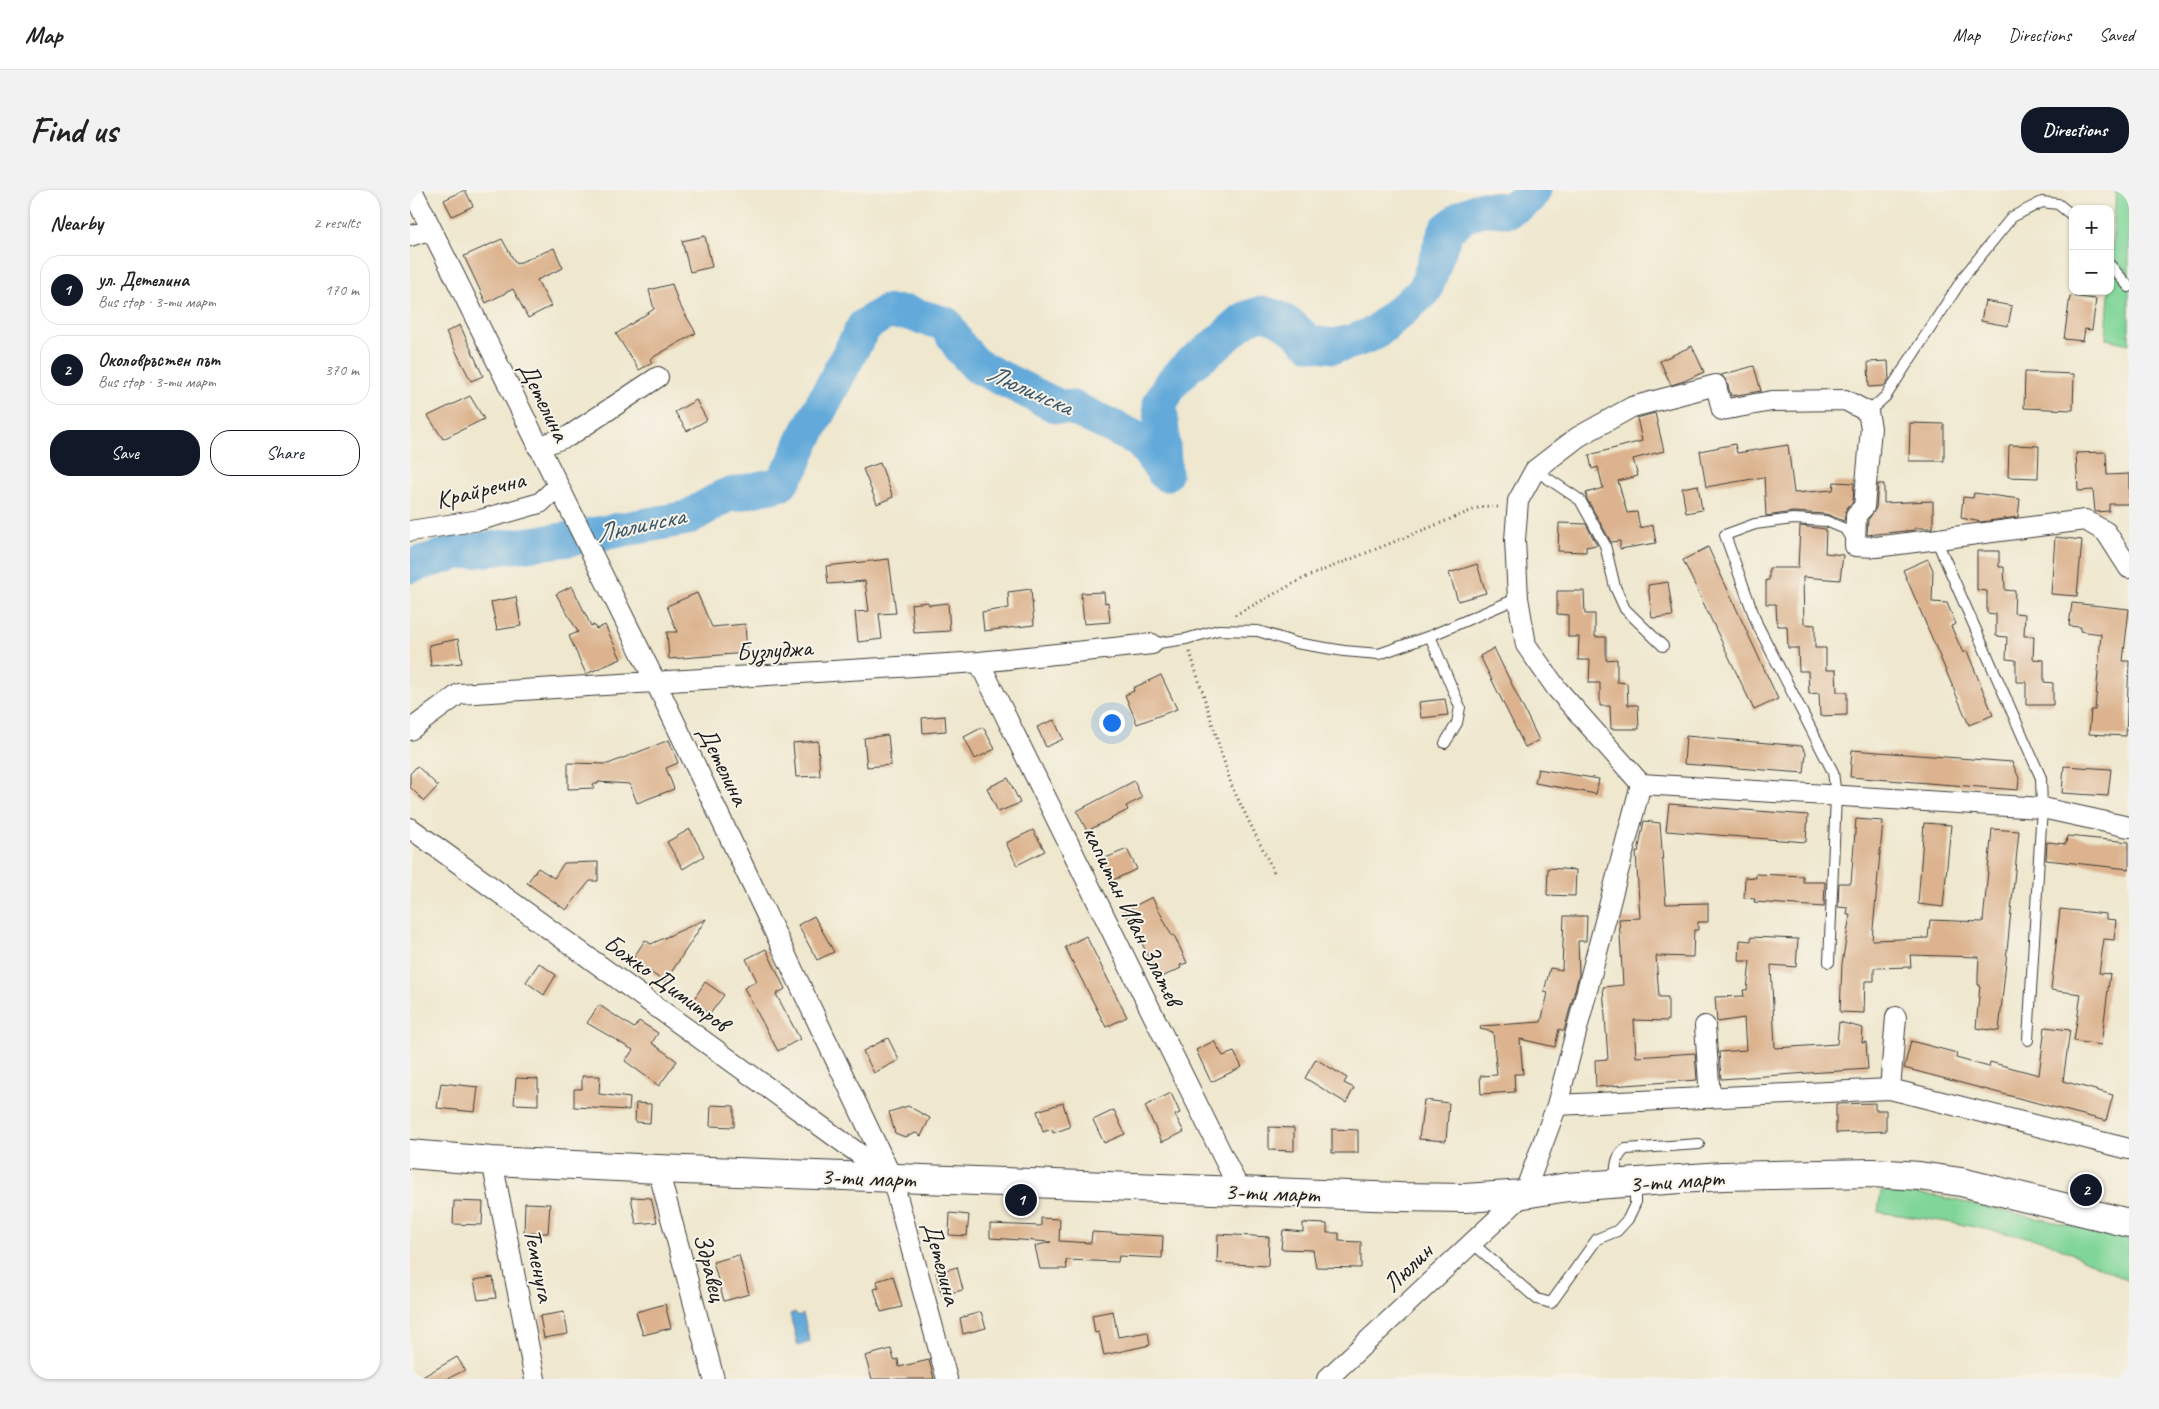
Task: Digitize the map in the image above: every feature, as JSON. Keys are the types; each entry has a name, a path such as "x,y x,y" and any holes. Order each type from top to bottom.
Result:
{"street":[{"name":"Детелина","path":"412,190 656,683 892,1178 947,1379"},
{"path":"410,236 431,229"},
{"path":"538,447 569,436 658,377"},
{"path":"2129,568 2106,532 2085,520 1876,547 1855,546 1856,515 1864,507 1871,428 1868,412 1845,400 1772,401 1722,410 1716,385 1632,407 1578,437 1536,470 1518,501 1516,540 1518,598 1526,645 1557,689 1641,784 2042,808 2129,827"},
{"name":"Крайречна","path":"410,531 480,520 540,503 558,486"},
{"name":"Бузлуджа","path":"410,730 459,694 979,662 1152,644"},
{"name":"капитан Иван Златев","path":"979,662 1240,1191"},
{"path":"1524,1194 1557,1105 1641,784"},
{"name":"Божко Димитров","path":"410,828 892,1178"},
{"path":"1890,1090 1896,1017"},
{"path":"1705,1026 1710,1098"},
{"path":"1557,1105 1890,1090 2129,1149"},
{"name":"3-ти март","path":"410,1154 492,1161 658,1169 1465,1198 1524,1194 1568,1187 1722,1176 1864,1173 1919,1176 1961,1182 2017,1194 2129,1223"},
{"name":"Теменуга","path":"492,1161 535,1379"},
{"name":"Здравец","path":"658,1169 714,1379"},
{"name":"Люлин","path":"1327,1379 1524,1194"}],"lane":[{"path":"1868,412 1886,396 1965,275 2012,217 2042,202 2058,204 2069,213"},
{"path":"2114,270 2129,287"},
{"path":"1536,470 1580,500 1605,545 1614,588 1625,609 1663,646"},
{"path":"1828,962 1836,796 1833,772 1757,624 1725,535 1754,524 1793,519 1826,521 1845,529 1855,546"},
{"path":"1936,539 2041,778 2042,808 2028,1040"},
{"path":"1152,644 1186,639 1218,630 1258,631 1296,643 1379,654 1430,636 1518,598"},
{"path":"1430,636 1460,707 1457,723 1445,743"},
{"path":"1471,1242 1537,1299 1551,1303 1597,1239 1617,1231 1628,1219 1634,1204 1616,1161 1620,1153 1626,1149 1699,1144"}],"path":[{"path":"1203,634 1304,578 1483,506 1496,507 1518,501"},
{"path":"1186,639 1232,787 1274,872"}],"green space":[{"path":"2116,190 2129,190 2129,344 2106,339 2109,295 2114,295"},
{"path":"1881,1191 1936,1196 2123,1237 2129,1240 2129,1281 2046,1241 1954,1223 1878,1212"}],"water":[{"path":"795,1312 798,1316 803,1314 810,1342 798,1346 790,1314"}],"building":[{"path":"465,190 473,206 452,216 444,200"},
{"path":"705,236 712,267 690,272 682,241"},
{"path":"502,239 516,264 554,248 563,268 537,280 551,306 528,318 513,289 486,303 464,256"},
{"path":"672,284 678,302 696,333 650,359 652,363 639,370 616,334 654,309 649,290"},
{"path":"2070,296 2096,299 2092,330 2085,329 2083,341 2064,339"},
{"path":"1985,301 2012,306 2008,326 1981,321"},
{"path":"460,325 483,376 471,381 446,332"},
{"path":"1692,346 1704,372 1671,385 1660,361"},
{"path":"1888,361 1889,379 1884,386 1869,387 1868,362"},
{"path":"1754,366 1761,391 1731,396 1727,382 1721,375"},
{"path":"2025,372 2074,374 2073,410 2024,408"},
{"path":"470,396 484,419 443,439 428,416"},
{"path":"696,400 707,420 687,431 675,412"},
{"path":"1655,413 1664,451 1633,459 1638,476 1618,481 1627,513 1637,512 1640,528 1653,525 1656,543 1620,549 1620,541 1611,542 1587,499 1586,493 1603,488 1598,467 1592,469 1589,455 1642,441 1637,418"},
{"path":"1910,423 1944,424 1944,461 1909,461"},
{"path":"1735,444 1737,453 1788,445 1794,493 1833,490 1834,482 1854,483 1853,502 1847,507 1844,521 1826,514 1793,512 1766,516 1764,477 1706,487 1700,451"},
{"path":"2009,445 2039,446 2038,478 2008,477"},
{"path":"2106,452 2107,475 2129,474 2129,504 2109,504 2109,511 2095,512 2093,490 2078,491 2076,453"},
{"path":"880,463 893,497 877,504 863,469"},
{"path":"1878,484 1884,484 1884,503 1933,501 1933,528 1915,528 1915,530 1867,535 1868,520 1876,508"},
{"path":"1698,485 1702,510 1686,513 1682,488"},
{"path":"1974,493 2020,499 2018,517 1981,522 1961,518 1963,497 1973,498"},
{"path":"1559,523 1586,524 1597,545 1586,547 1586,552 1558,551"},
{"path":"1800,526 1826,529 1825,553 1843,555 1840,580 1803,577 1804,624 1815,625 1815,648 1826,648 1826,670 1836,670 1837,692 1847,692 1847,715 1820,716 1819,693 1809,694 1808,671 1799,671 1798,648 1788,648 1787,626 1777,626 1776,604 1766,604 1766,580 1769,580 1769,568 1798,568"},
{"path":"2055,537 2082,540 2077,596 2051,594"},
{"path":"1708,547 1778,699 1754,710 1683,560"},
{"path":"1977,551 1999,551 1999,567 2004,567 2005,590 2015,591 2014,613 2025,614 2024,636 2034,636 2033,659 2044,660 2044,682 2053,683 2053,705 2026,705 2026,682 2016,682 2016,660 2006,659 2007,637 1996,636 1996,614 1987,613 1987,591 1977,590"},
{"path":"889,559 896,613 879,614 882,639 858,642 855,612 869,611 865,581 828,584 826,566"},
{"path":"1928,559 1933,570 1932,602 1947,603 1956,624 1951,626 1963,653 1967,651 1993,715 1969,725 1903,570"},
{"path":"1477,564 1486,593 1458,601 1449,573"},
{"path":"1668,582 1673,616 1652,618 1648,585"},
{"path":"572,586 591,626 594,625 596,629 605,625 621,659 586,674 569,636 578,632 556,594"},
{"path":"1031,589 1034,625 984,631 982,612 1009,608 1008,592"},
{"path":"1557,591 1584,591 1585,614 1595,614 1595,637 1606,637 1606,660 1617,659 1617,682 1627,683 1628,705 1638,705 1639,729 1611,729 1610,706 1600,706 1600,683 1589,683 1590,660 1578,660 1579,637 1568,637 1568,615 1557,614"},
{"path":"1104,592 1105,603 1108,602 1110,622 1084,624 1081,593"},
{"path":"697,593 712,627 745,624 747,653 669,659 667,632 677,632 667,606"},
{"path":"516,597 521,626 497,630 491,602"},
{"path":"928,602 929,605 948,603 950,631 914,633 911,604"},
{"path":"2072,603 2129,609 2123,661 2129,661 2126,736 2089,734 2091,710 2095,710 2101,634 2080,631 2081,627 2069,626"},
{"path":"458,639 462,663 431,666 429,645"},
{"path":"1494,648 1539,740 1525,747 1480,656"},
{"path":"1161,675 1177,709 1137,724 1125,695 1134,691 1133,688"},
{"path":"1445,699 1448,715 1421,718 1419,702"},
{"path":"945,716 946,731 923,733 922,718"},
{"path":"1054,720 1063,739 1046,747 1037,727"},
{"path":"983,727 995,749 975,759 964,737"},
{"path":"888,735 891,765 867,767 864,738"},
{"path":"1686,736 1802,746 1806,753 1804,773 1684,764"},
{"path":"669,740 678,763 666,768 674,789 637,803 630,784 598,782 598,784 593,784 594,788 568,789 568,763 608,764"},
{"path":"818,741 820,776 796,777 793,743"},
{"path":"1852,750 2012,762 2019,778 2018,790 1850,777"},
{"path":"417,766 438,786 424,801 410,787 410,774"},
{"path":"2064,766 2111,769 2108,796 2062,793"},
{"path":"1538,769 1599,779 1596,794 1535,783"},
{"path":"1008,778 1020,803 998,812 987,788"},
{"path":"1134,781 1142,798 1126,806 1128,810 1087,831 1077,811"},
{"path":"1669,804 1808,815 1806,842 1666,831"},
{"path":"1856,819 1883,821 1872,940 1928,938 1930,920 1983,922 1992,829 2019,831 1999,1031 1976,1028 1980,985 1978,985 1979,957 1910,955 1911,967 1874,968 1874,981 1865,981 1864,1013 1840,1012 1842,964 1850,915 1847,915 1848,908 1838,907 1839,883 1851,883"},
{"path":"1644,821 1660,823 1666,904 1708,903 1708,922 1698,922 1698,930 1694,930 1693,957 1656,956 1659,997 1668,997 1668,1021 1634,1020 1636,1057 1695,1053 1697,1080 1596,1087 1595,1060 1608,1059 1603,987 1623,985 1619,919 1640,918 1636,852 1638,852"},
{"path":"1924,823 1951,825 1943,907 1918,904"},
{"path":"690,829 704,856 683,869 667,842"},
{"path":"1033,830 1045,851 1017,865 1006,843"},
{"path":"2067,836 2129,842 2129,869 2046,860 2047,842 2066,844"},
{"path":"1127,849 1137,869 1111,881 1101,860"},
{"path":"598,862 598,881 590,881 566,910 527,883 538,868 554,878 564,863"},
{"path":"1548,868 1576,870 1575,896 1547,895"},
{"path":"1756,874 1803,876 1803,882 1825,882 1824,907 1754,902 1755,899 1744,898 1745,877 1756,878"},
{"path":"1152,897 1172,936 1174,935 1187,963 1180,965 1181,968 1160,978 1125,911"},
{"path":"2060,909 2106,914 2106,919 2116,920 2114,940 2104,939 2099,973 2110,974 2101,1045 2074,1041 2081,994 2051,990"},
{"path":"814,916 834,952 817,960 798,925"},
{"path":"1564,916 1587,916 1586,941 1578,941 1579,975 1564,1031 1559,1029 1555,1047 1520,1039 1523,1074 1514,1074 1515,1092 1481,1094 1480,1076 1497,1075 1493,1032 1480,1029 1481,1026 1541,1022 1548,993 1544,992 1550,968 1562,970"},
{"path":"706,919 665,982 632,960 645,940 651,944"},
{"path":"1086,936 1127,1017 1106,1027 1065,947"},
{"path":"1751,937 1798,939 1796,967 1771,965 1775,1048 1837,1044 1839,1022 1863,1028 1862,1043 1866,1042 1868,1069 1721,1079 1719,1052 1746,1050 1744,1018 1717,1022 1715,997 1744,996 1743,990 1747,990 1750,961 1739,961 1740,940 1751,941"},
{"path":"766,949 785,989 776,994 800,1039 778,1051 744,988 757,981 746,959"},
{"path":"539,963 556,975 544,995 526,982"},
{"path":"705,982 724,995 710,1014 692,1002"},
{"path":"599,1005 634,1028 639,1021 658,1033 652,1043 677,1061 659,1086 625,1061 633,1050 587,1023"},
{"path":"2045,1027 2070,1030 2063,1081 2113,1095 2106,1121 1904,1068 1911,1041 1957,1053 1956,1058 1989,1067 1990,1062 2039,1075"},
{"path":"888,1038 899,1060 874,1073 863,1051"},
{"path":"1214,1041 1223,1056 1234,1052 1242,1067 1211,1082 1196,1050"},
{"path":"1316,1059 1347,1078 1344,1083 1354,1088 1346,1103 1305,1078"},
{"path":"582,1076 600,1076 599,1094 630,1098 629,1110 574,1107 574,1089 582,1089"},
{"path":"516,1078 538,1079 538,1105 514,1104"},
{"path":"441,1083 478,1087 475,1112 437,1108"},
{"path":"1171,1093 1180,1113 1175,1115 1184,1132 1162,1142 1145,1106"},
{"path":"1424,1100 1449,1103 1446,1141 1419,1139"},
{"path":"636,1103 651,1104 650,1123 635,1122"},
{"path":"1063,1103 1070,1127 1053,1133 1052,1129 1043,1132 1037,1111"},
{"path":"1875,1103 1875,1110 1886,1110 1886,1131 1836,1133 1836,1104"},
{"path":"711,1105 734,1106 734,1127 710,1126"},
{"path":"908,1106 930,1118 921,1136 916,1133 905,1137 895,1133 889,1112"},
{"path":"1114,1110 1125,1134 1104,1143 1093,1120"},
{"path":"1269,1127 1294,1128 1294,1151 1269,1150"},
{"path":"1332,1129 1358,1130 1358,1153 1332,1153"},
{"path":"631,1197 651,1198 657,1222 636,1224"},
{"path":"454,1201 483,1202 482,1225 453,1224"},
{"path":"525,1203 550,1204 548,1233 524,1233"},
{"path":"950,1213 969,1215 967,1236 949,1235"},
{"path":"1041,1218 1060,1219 1059,1241 1091,1243 1092,1232 1163,1236 1162,1258 1119,1256 1118,1262 1066,1260 1067,1269 1040,1269 1035,1246 1051,1242 990,1238 990,1224 1041,1226"},
{"path":"1303,1223 1327,1224 1327,1233 1339,1233 1339,1241 1361,1242 1361,1268 1316,1267 1313,1250 1281,1249 1283,1230 1303,1232"},
{"path":"1218,1234 1269,1237 1268,1266 1217,1263"},
{"path":"739,1255 749,1294 724,1301 713,1262"},
{"path":"957,1267 963,1290 942,1295 936,1273"},
{"path":"893,1276 902,1307 881,1312 874,1289 879,1288 877,1281"},
{"path":"493,1277 496,1298 478,1300 474,1280"},
{"path":"665,1304 671,1328 643,1335 636,1312"},
{"path":"1113,1311 1118,1337 1148,1332 1150,1345 1104,1355 1099,1332 1095,1333 1092,1315"},
{"path":"564,1312 568,1334 544,1338 540,1316"},
{"path":"981,1312 986,1328 963,1334 960,1318"},
{"path":"891,1349 894,1360 898,1359 899,1367 929,1360 934,1379 872,1379 865,1356"},
{"path":"457,1357 465,1370 447,1379 419,1379"}],"waterway":[{"name":"Люлинска","path":"410,566 455,553 563,540 687,518 725,496 780,484 793,465 801,445 864,326 886,312 908,313 946,324 960,347 977,366 1057,406 1073,408 1140,440 1165,474 1160,404 1170,385 1189,365 1245,319 1262,313 1276,317 1291,326 1310,343 1335,346 1375,333 1425,290 1446,230 1464,216 1481,209 1509,210 1530,197 1534,190"}],"place":[{"name":"Околовръстен път","path":"2086,1190"},
{"name":"ул. Детелина","path":"1021,1200"}]}
